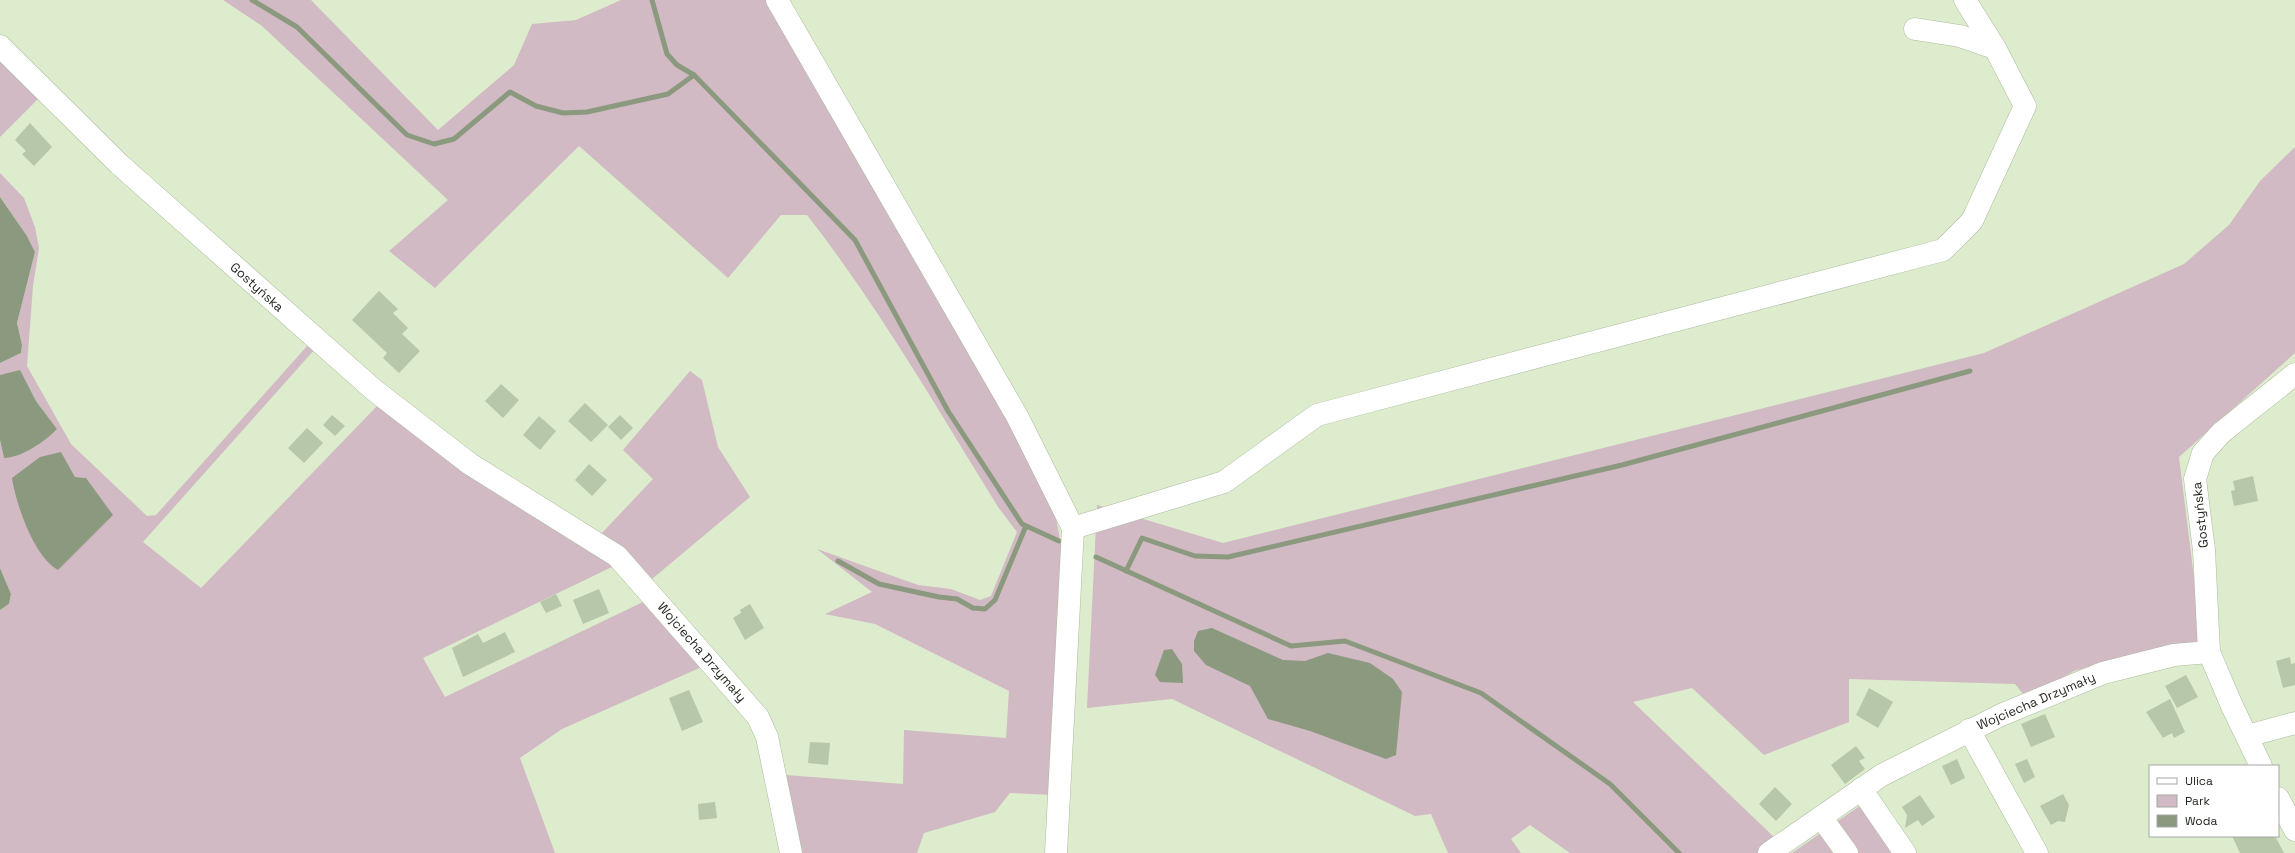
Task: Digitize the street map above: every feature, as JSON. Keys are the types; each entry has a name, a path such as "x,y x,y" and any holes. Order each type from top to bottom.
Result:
{"street":[{"path":"777,0 1017,416 1074,528 1056,853"},
{"path":"1074,528 1224,482 1317,415 1942,250 1972,221 2025,106 1996,48 1965,0"},
{"path":"1916,29 1960,36 1996,48"},
{"name":"Gostyńska","path":"0,46 119,164 374,390 470,464 534,505"},
{"name":"Gostyńska","path":"2209,652 2204,550 2195,479 2203,453 2221,433 2295,374"},
{"name":"Wojciecha Drzymały","path":"534,505 617,556 758,717 768,737 791,853"},
{"path":"2209,652 2260,765"},
{"name":"Wojciecha Drzymały","path":"1769,853 1882,775 1969,730 2054,692 2103,673 2174,655 2209,652"},
{"path":"2246,736 2295,723"},
{"path":"1969,730 2037,853"},
{"path":"1861,789 1905,853"},
{"path":"1821,817 1847,853"}],"green space":[{"path":"223,0 311,0 438,130 514,65 532,24 576,20 621,0 776,0 1051,492 1065,565 1053,795 1010,793 995,812 924,833 917,853 802,853 786,775 903,784 904,730 1006,738 1009,691 875,624 825,614 872,592 817,549 918,585 951,589 980,600 991,596 1017,532 998,507 883,321 807,215 781,215 728,278 579,146 435,288 389,251 448,200 262,26"},
{"path":"0,51 41,96 0,137"},
{"path":"2295,147 2295,353 2179,457 2202,642 2141,653 2074,671 2059,680 2023,694 2015,684 1849,679 1849,722 1764,755 1692,688 1633,702 1776,839 1757,853 1570,853 1530,825 1511,839 1521,853 1448,853 1431,814 1415,816 1172,699 1087,708 1097,505 1223,543 1984,353 2184,264 2229,225 2260,181"},
{"path":"0,173 24,198 35,227 39,248 33,286 27,366 71,444 147,516 156,515 308,345 315,349 143,542 201,588 380,403 614,566 423,658 445,697 643,602 704,666 562,729 520,758 555,853 0,853 0,610 9,604 11,594 0,568 0,440 4,458 57,429 36,401 20,371 0,375 0,363 21,353 22,345 17,323 35,252 27,236 0,197","holes":["60,452 75,477 86,478 78,547 57,569"]},
{"path":"690,371 702,380 718,447 750,497 652,579 601,534 653,479 623,450"},
{"path":"1861,805 1894,853 1792,853"}],"water":[{"path":"0,197 27,236 35,252 17,323 22,345 21,353 0,363"},
{"path":"20,370 36,401 57,429 46,439 26,452 4,458 0,440 0,375"},
{"path":"61,452 75,477 86,478 113,515 58,570 41,554 34,542 22,515 12,478 40,457"},
{"path":"0,568 11,594 9,604 0,610"},
{"path":"1212,628 1283,660 1305,661 1328,653 1370,663 1393,679 1402,692 1396,755 1386,759 1310,731 1268,719 1250,686 1206,665 1194,651 1194,641 1198,631"},
{"path":"1172,649 1182,664 1183,683 1160,682 1155,675 1164,650"}],"building":[{"path":"30,123 52,147 34,166 22,154 26,151 15,140"},
{"path":"379,291 398,309 393,313 408,328 402,334 420,351 399,373 383,358 387,353 352,320"},
{"path":"501,384 519,400 503,418 485,401"},
{"path":"585,403 608,425 591,442 568,421"},
{"path":"332,415 345,426 335,436 323,425"},
{"path":"620,415 633,428 621,440 608,427"},
{"path":"539,416 556,431 540,450 523,435"},
{"path":"307,428 323,443 304,463 288,448"},
{"path":"589,464 607,480 592,496 575,480"},
{"path":"2253,476 2258,501 2234,506 2231,491 2235,490 2233,481"},
{"path":"599,589 609,613 583,624 573,600"},
{"path":"556,594 562,606 546,613 540,602"},
{"path":"750,604 764,628 745,640 733,618 741,613 740,610"},
{"path":"505,632 515,652 463,677 452,648 478,634 483,643"},
{"path":"2290,657 2291,664 2295,663 2295,685 2283,688 2276,661"},
{"path":"2186,675 2198,697 2177,708 2165,686"},
{"path":"1869,688 1893,702 1878,728 1856,715"},
{"path":"689,690 703,722 682,731 669,698"},
{"path":"2170,699 2185,732 2174,738 2172,733 2163,738 2146,712"},
{"path":"2045,714 2055,737 2031,747 2021,724"},
{"path":"810,742 830,743 828,765 808,763"},
{"path":"1856,746 1865,758 1859,761 1865,769 1845,784 1831,765"},
{"path":"1957,759 1965,778 1951,785 1942,766"},
{"path":"2027,759 2035,777 2024,783 2015,764"},
{"path":"1775,787 1792,804 1776,821 1759,804"},
{"path":"2063,794 2069,805 2065,822 2058,821 2051,825 2040,806"},
{"path":"1920,795 1935,817 1922,826 1918,820 1905,828 1907,815 1902,807"},
{"path":"715,802 717,818 699,820 698,804"},
{"path":"2232,837 2276,837 2284,853 2240,853"}],"waterway":[{"path":"252,0 297,27 407,135 434,144 454,139 510,92 536,106 563,113 587,112 668,94 694,75 855,240 948,411 1022,524 1059,541"},
{"path":"652,0 667,54 677,65 694,75"},
{"path":"1126,571 1142,538 1195,556 1228,557 1622,465 1970,371"},
{"path":"838,561 879,584 939,597 957,599 973,608 985,609 995,600 1026,526"},
{"path":"1096,557 1291,646 1345,641 1481,693 1610,784 1679,853"}]}
